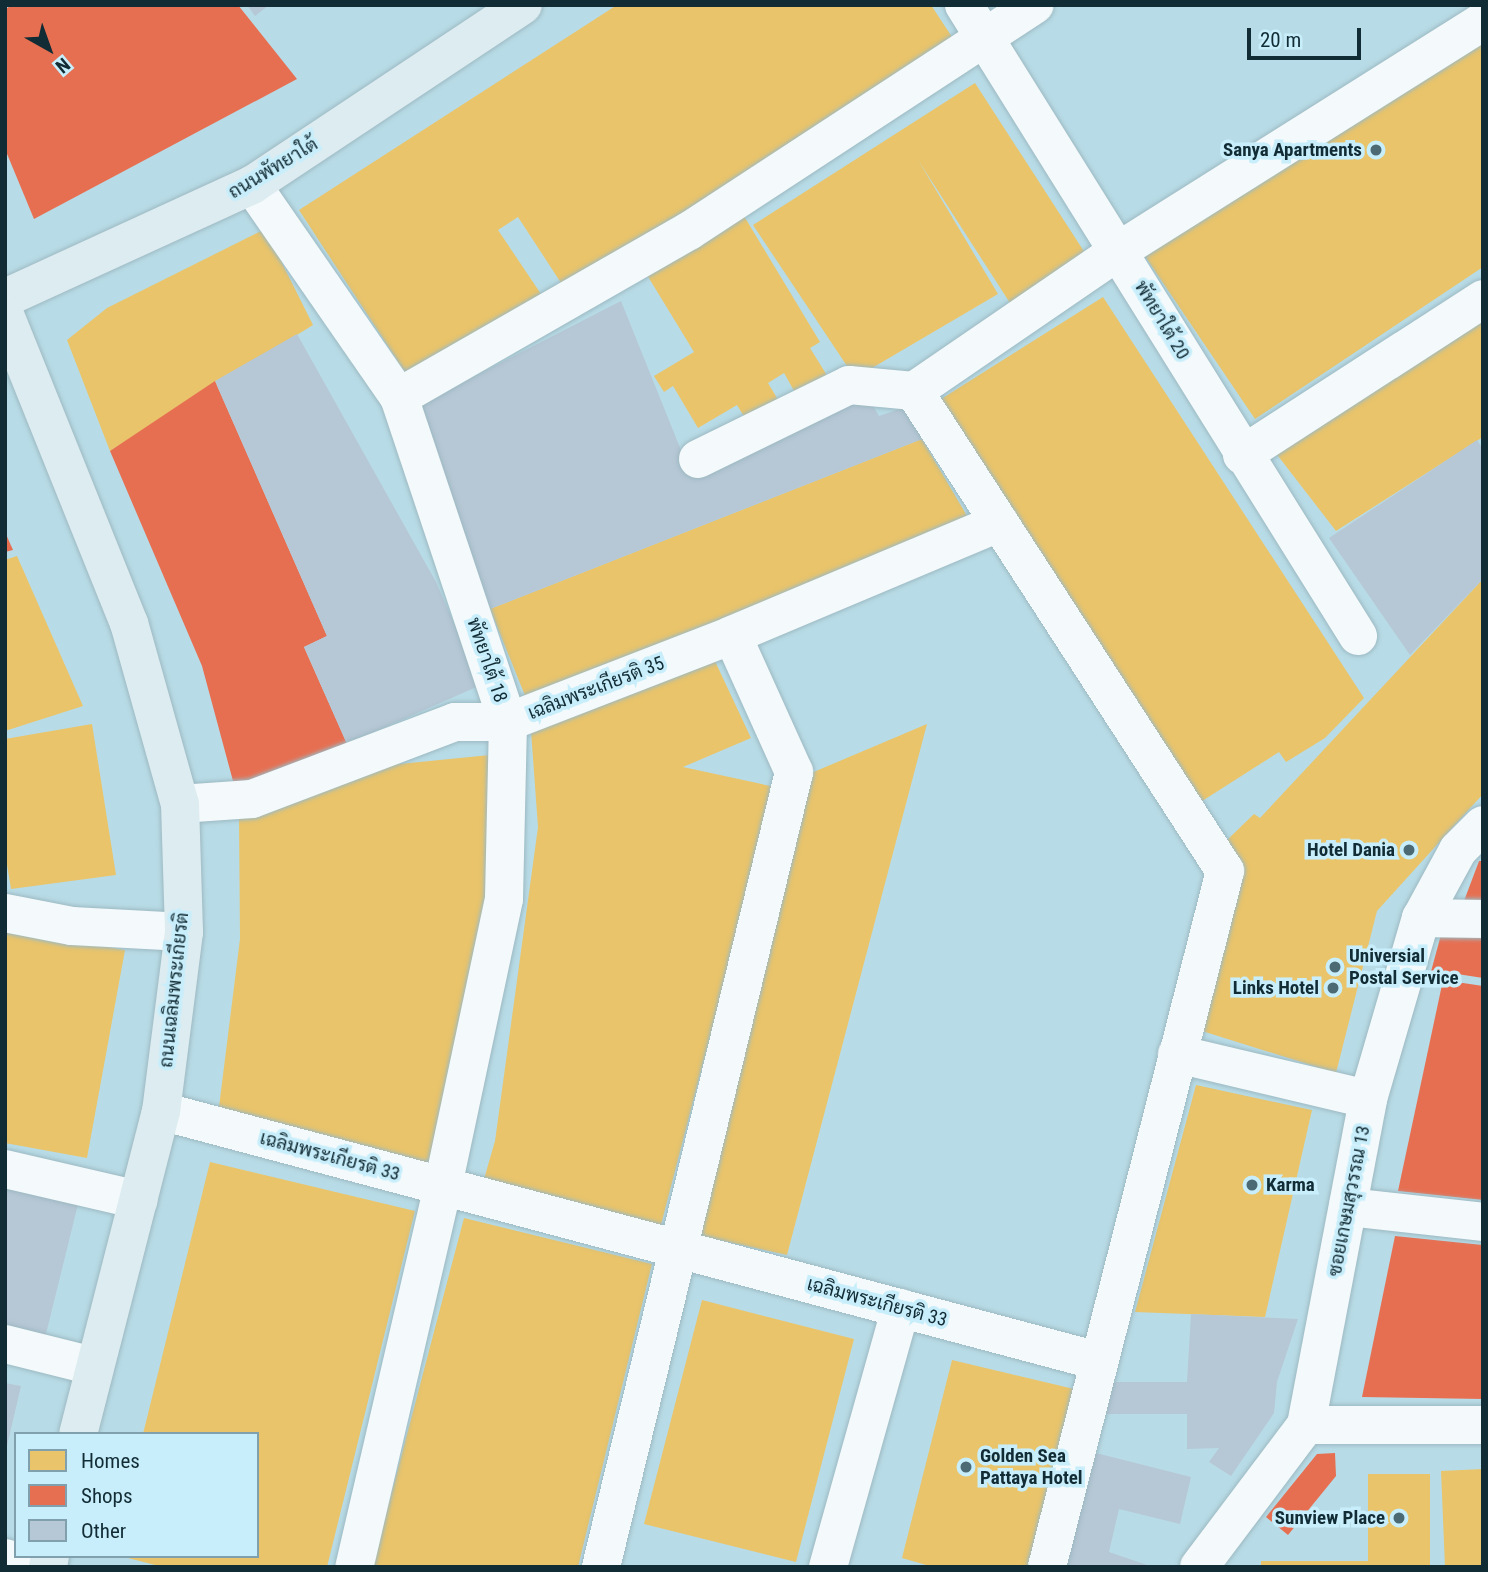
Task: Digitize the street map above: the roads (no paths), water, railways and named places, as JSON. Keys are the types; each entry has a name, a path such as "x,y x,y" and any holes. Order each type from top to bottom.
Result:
{"main road":[{"name":"ถนนพัทยาใต้","path":"5,298 252,185 523,5"},
{"name":"ถนนเฉลิมพระเกียรติ","path":"5,315 129,623 180,804 184,932 160,1111 93,1366 78,1432"}],"street":[{"name":"พัทยาใต้ 20","path":"964,5 1120,250 1242,454 1358,636"},
{"path":"398,397 689,231 987,40 1035,5"},
{"path":"698,459 849,385 914,391 1120,250 1483,21"},
{"name":"พัทยาใต้ 18","path":"252,185 398,397 508,722 504,899 443,1186 354,1567"},
{"path":"1242,454 1483,299"},
{"path":"914,391 1225,870 1047,1567"},
{"name":"เฉลิมพระเกียรติ 35","path":"180,804 252,799 455,722 508,722 733,635 999,523"},
{"path":"601,1567 794,772 733,635"},
{"name":"ซอยเกษมสุวรรณ 13","path":"1199,1567 1306,1425 1368,1099 1421,918 1458,850 1483,825"},
{"path":"5,914 72,926 184,932"},
{"path":"1421,918 1483,919"},
{"path":"1177,1054 1368,1099"},
{"name":"เฉลิมพระเกียรติ 33","path":"160,1111 1098,1362"},
{"path":"5,1169 138,1200"},
{"path":"1348,1207 1483,1222"},
{"path":"828,1567 901,1308"},
{"path":"5,1344 93,1366"},
{"path":"1306,1425 1483,1425"},
{"path":"5,1558 37,1567"}],"place":[{"name":"Sanya Apartments","path":"1376,150"},
{"name":"Hotel Dania","path":"1409,850"},
{"name":"Universial Postal Service","path":"1335,967"},
{"name":"Links Hotel","path":"1333,988"},
{"name":"Karma","path":"1252,1185"},
{"name":"Golden Sea Pattaya Hotel","path":"966,1467"},
{"name":"Sunview Place","path":"1399,1518"}]}
